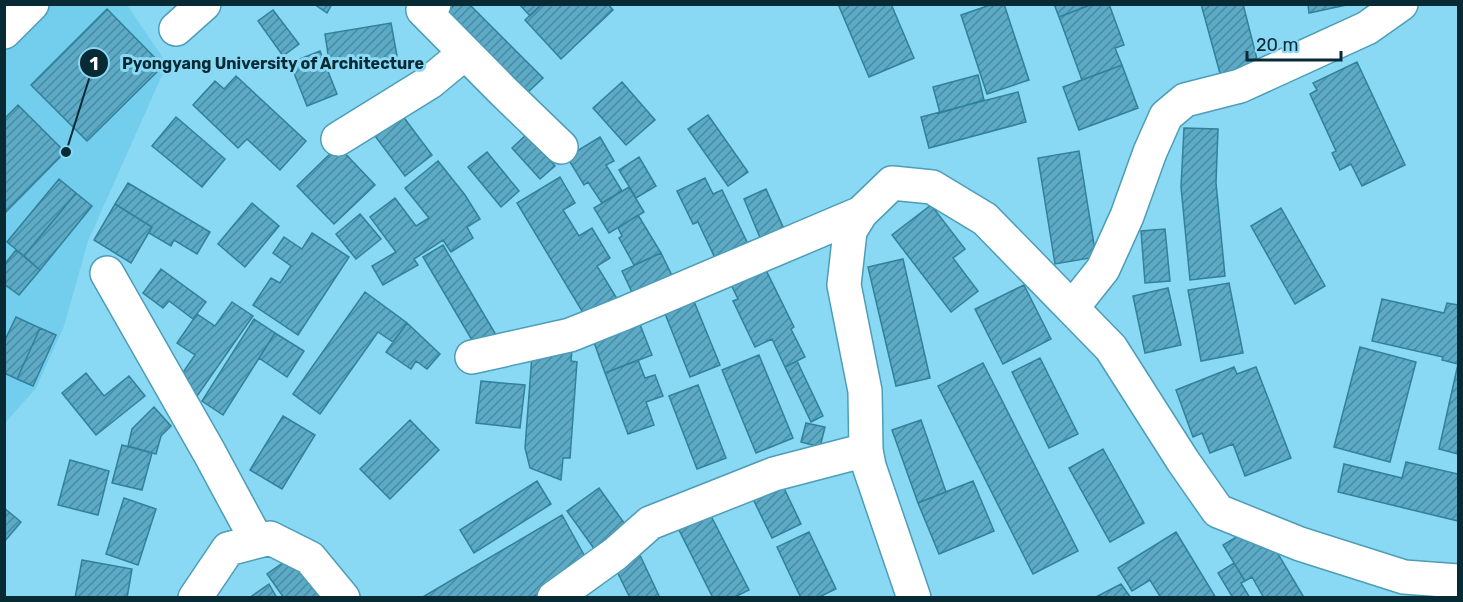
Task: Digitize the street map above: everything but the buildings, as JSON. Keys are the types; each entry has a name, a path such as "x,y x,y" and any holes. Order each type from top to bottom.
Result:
{"street":[{"path":"4,32 32,4"},
{"path":"176,29 204,4"},
{"path":"434,4 423,10 561,147"},
{"path":"1072,308 1103,269 1127,216 1150,152 1166,116 1185,100 1240,86 1366,28 1401,4"},
{"path":"338,139 430,82 465,53"},
{"path":"914,597 869,466 866,450 865,391 844,285 850,231 861,213 892,183 932,187 985,219 1111,348 1218,511 1300,544 1404,576 1458,581"},
{"path":"472,357 570,335 861,213"},
{"path":"107,273 209,452 256,541"},
{"path":"554,597 615,554 650,523 774,474 866,450"},
{"path":"195,597 228,549 270,538 310,558 343,597"}],"shaded area":[{"path":"5,5 127,5 167,64 88,241 64,326 36,388 5,423"}],"place":[{"name":"Pyongyang University of Architecture","path":"66,152"}]}
